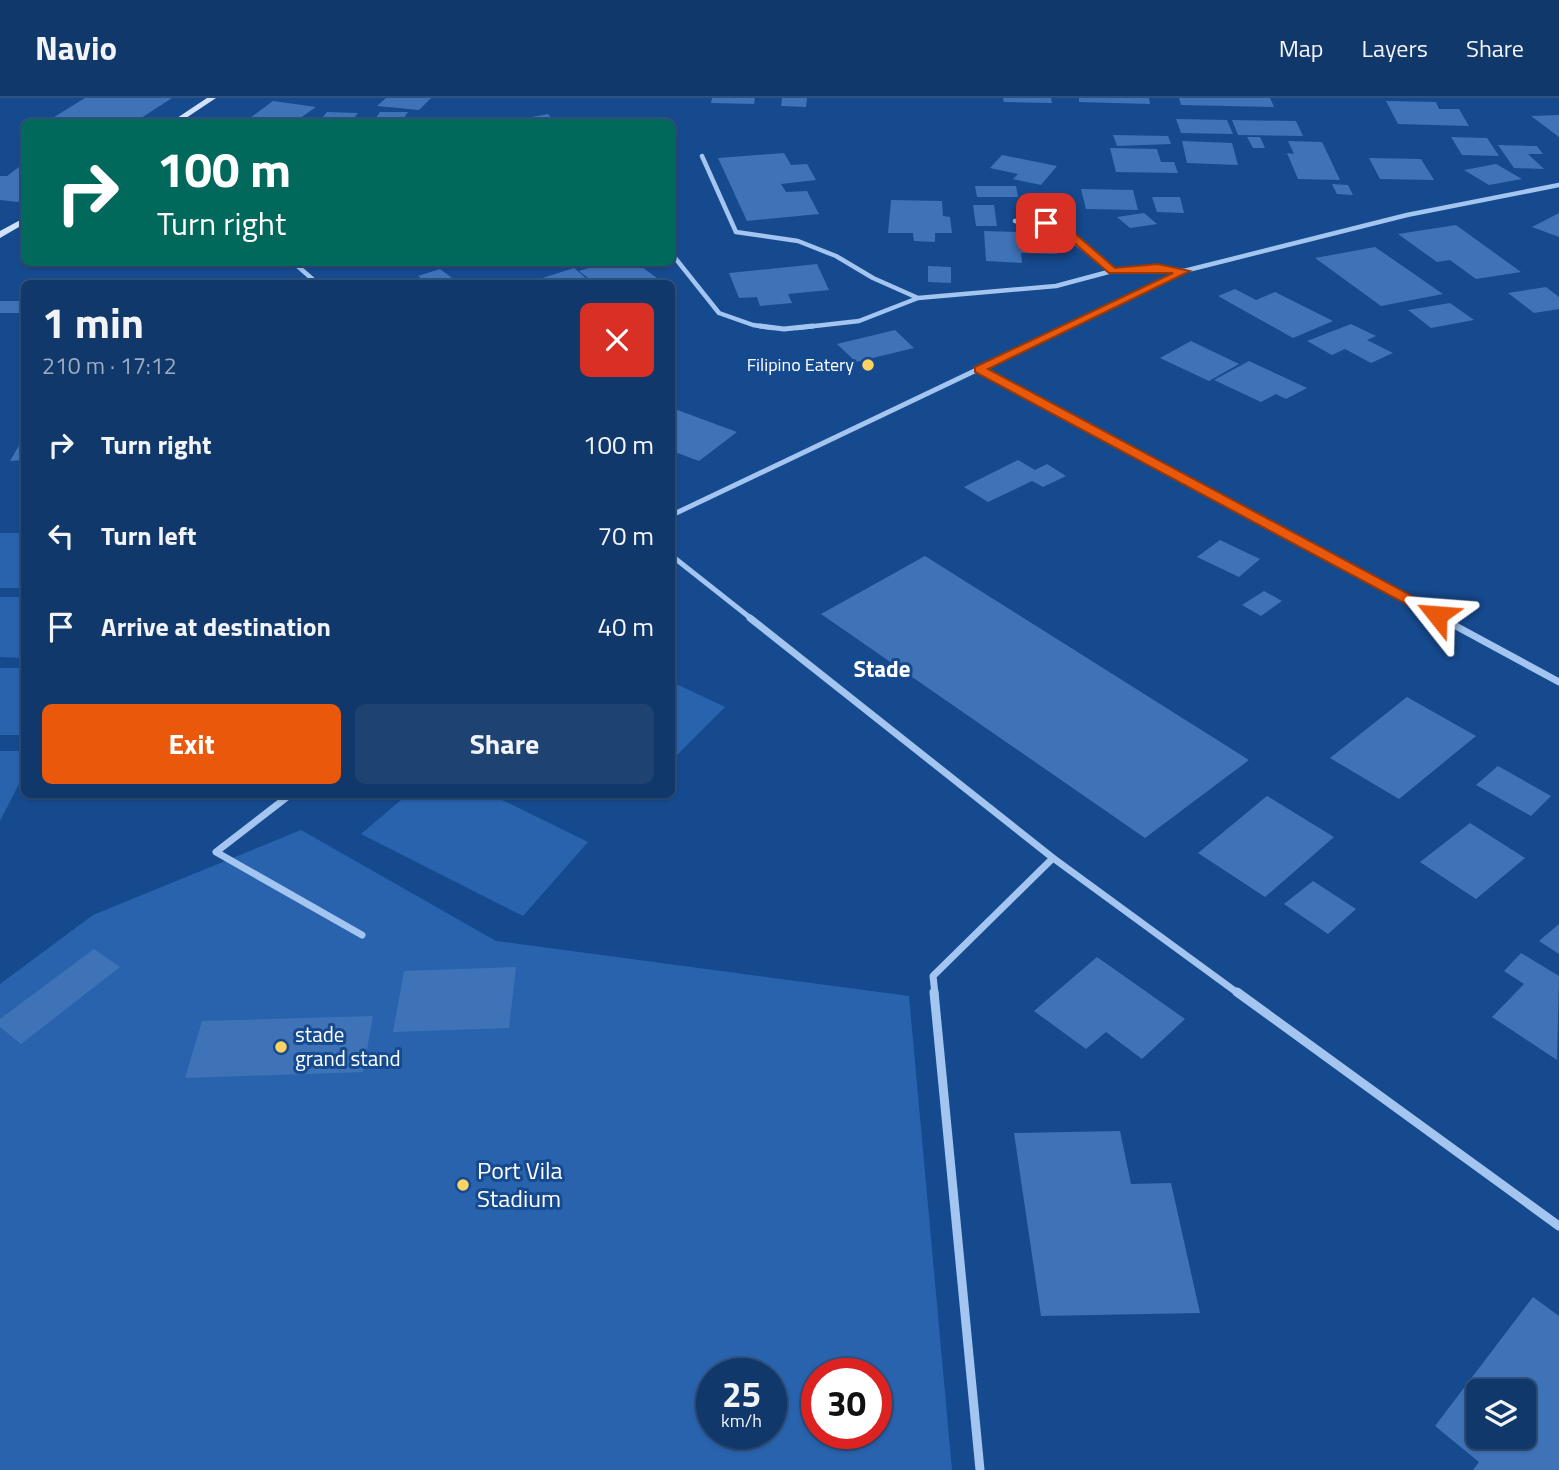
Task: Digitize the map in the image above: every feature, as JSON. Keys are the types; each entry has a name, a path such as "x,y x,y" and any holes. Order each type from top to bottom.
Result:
{"main road":[{"path":"180,119 212,98"},
{"path":"0,235 21,223"}],"street":[{"path":"702,156 736,232 798,241 835,256 873,278 918,298"},
{"path":"675,514 1184,271 1407,215 1559,185"},
{"path":"1015,221 1046,223 1069,233 1112,271"},
{"path":"675,258 719,313 753,325 784,329 859,321 918,298 1056,285 1112,271 1158,268 1184,271"},
{"path":"298,266 313,280"},
{"path":"979,369 1559,682"},
{"path":"675,558 1053,858 1559,1226"},
{"path":"286,798 216,852 362,935"},
{"path":"980,1470 933,976 1053,858"}],"shaded area":[{"path":"0,533 21,533 21,588 0,588"},
{"path":"0,597 21,597 21,658 0,657"},
{"path":"0,668 21,668 21,735 0,735"},
{"path":"675,683 725,707 675,757"},
{"path":"0,751 21,751 21,780 0,821"},
{"path":"403,798 498,798 588,842 523,916 361,834"},
{"name":"Port Vila Stadium","path":"301,830 496,941 909,996 952,1470 0,1470 0,984 93,915"}],"building":[{"path":"85,98 172,98 140,119 51,119"},
{"path":"386,98 431,98 419,110 377,106"},
{"path":"712,98 755,98 754,104 711,103"},
{"path":"782,98 807,98 806,107 781,106"},
{"path":"1003,98 1051,98 1052,103 1004,102"},
{"path":"1079,98 1149,98 1150,104 1079,102"},
{"path":"1179,98 1270,98 1274,107 1181,105"},
{"path":"273,101 316,107 299,119 248,119"},
{"path":"1386,101 1436,102 1439,109 1459,109 1469,126 1398,124"},
{"path":"327,112 358,113 353,119 321,119"},
{"path":"380,112 408,112 403,119 375,119"},
{"path":"548,114 553,119 522,119"},
{"path":"1559,115 1559,137 1531,116"},
{"path":"1176,119 1227,120 1233,134 1181,133"},
{"path":"1232,120 1296,121 1303,136 1238,135"},
{"path":"1113,135 1168,136 1171,144 1117,146"},
{"path":"1247,137 1260,137 1265,148 1253,148"},
{"path":"1451,137 1487,138 1499,156 1462,155"},
{"path":"1182,141 1232,143 1238,165 1187,163"},
{"path":"1288,141 1322,142 1340,180 1298,179 1287,153 1294,154"},
{"path":"1498,145 1537,146 1543,154 1528,154 1544,169 1514,168"},
{"path":"1110,148 1157,149 1161,162 1174,162 1178,173 1116,172"},
{"path":"784,153 791,165 807,164 816,180 781,184 786,192 807,191 819,214 747,221 718,158"},
{"path":"1002,155 1057,166 1041,185 1013,179 1018,174 990,168"},
{"path":"1369,158 1421,159 1434,180 1380,179"},
{"path":"1496,164 1522,179 1489,185 1464,170"},
{"path":"21,167 21,200 18,202 0,200 0,176 7,176"},
{"path":"1332,184 1348,185 1353,195 1337,194"},
{"path":"975,186 1016,186 1018,197 977,197"},
{"path":"1081,189 1133,190 1138,210 1086,209"},
{"path":"1152,197 1180,197 1184,213 1157,212"},
{"path":"891,200 942,201 943,216 950,217 952,233 935,233 935,242 914,241 913,233 888,233"},
{"path":"973,205 994,205 997,226 976,226"},
{"path":"1144,213 1157,224 1130,228 1117,217"},
{"path":"1559,213 1559,237 1532,227"},
{"path":"1456,225 1521,272 1476,279 1450,260 1437,262 1398,234"},
{"path":"984,231 1055,233 1057,254 1021,253 1022,263 986,261"},
{"path":"1375,247 1443,294 1381,306 1315,258"},
{"path":"817,264 829,290 788,294 792,303 760,306 757,297 739,298 729,273"},
{"path":"595,266 640,266 660,280 591,280 579,271"},
{"path":"928,266 951,267 951,283 928,282"},
{"path":"574,268 588,280 536,280"},
{"path":"440,269 455,280 423,280 418,276"},
{"path":"1546,287 1559,297 1559,309 1534,313 1508,293"},
{"path":"1235,289 1256,300 1275,292 1333,321 1293,338 1218,296"},
{"path":"0,301 21,301 19,313 0,313"},
{"path":"1450,303 1474,320 1431,328 1408,310"},
{"path":"1351,324 1376,336 1367,340 1393,353 1371,363 1345,349 1332,355 1307,341"},
{"path":"895,330 914,348 856,362 837,344"},
{"path":"1191,341 1239,364 1209,381 1160,358"},
{"path":"1249,361 1307,388 1286,399 1276,394 1261,402 1214,380"},
{"path":"675,409 737,432 699,461 675,452"},
{"path":"21,442 21,460 10,461"},
{"path":"1018,460 1035,470 1047,464 1066,476 1043,487 1032,481 988,502 964,487"},
{"path":"1220,540 1260,559 1239,577 1197,557"},
{"path":"925,556 1249,760 1145,838 821,614"},
{"path":"1264,591 1282,601 1261,616 1242,605"},
{"path":"1407,697 1476,736 1399,799 1330,758"},
{"path":"1498,766 1551,796 1531,816 1476,785"},
{"path":"1267,796 1334,837 1265,897 1198,853"},
{"path":"1470,823 1525,858 1476,899 1420,862"},
{"path":"1313,881 1356,909 1328,934 1284,904"},
{"path":"1559,924 1559,954 1539,941"},
{"path":"94,949 120,967 21,1044 0,1027 0,1019"},
{"path":"1521,953 1559,976 1557,1060 1492,1017 1524,984 1504,971"},
{"path":"1097,957 1185,1019 1142,1059 1106,1032 1086,1049 1034,1011"},
{"path":"516,967 509,1028 393,1032 404,971"},
{"name":"stade grand stand","path":"373,1016 363,1072 185,1078 202,1021"},
{"path":"1120,1131 1131,1184 1171,1183 1200,1313 1041,1316 1014,1133"},
{"path":"1533,1297 1559,1316 1559,1470 1473,1470 1479,1462 1435,1426 1466,1385 1466,1449 1536,1449 1536,1379 1471,1379"}],"place":[{"name":"Filipino Eatery","path":"868,365"},
{"name":"stade grand stand","path":"281,1047"},
{"name":"Port Vila Stadium","path":"463,1185"}],"district":[{"name":"Stade","path":"882,669"}],"route":[{"path":"1046,223 1069,233 1112,271 1158,268 1184,271 979,369 1437,615"}]}
